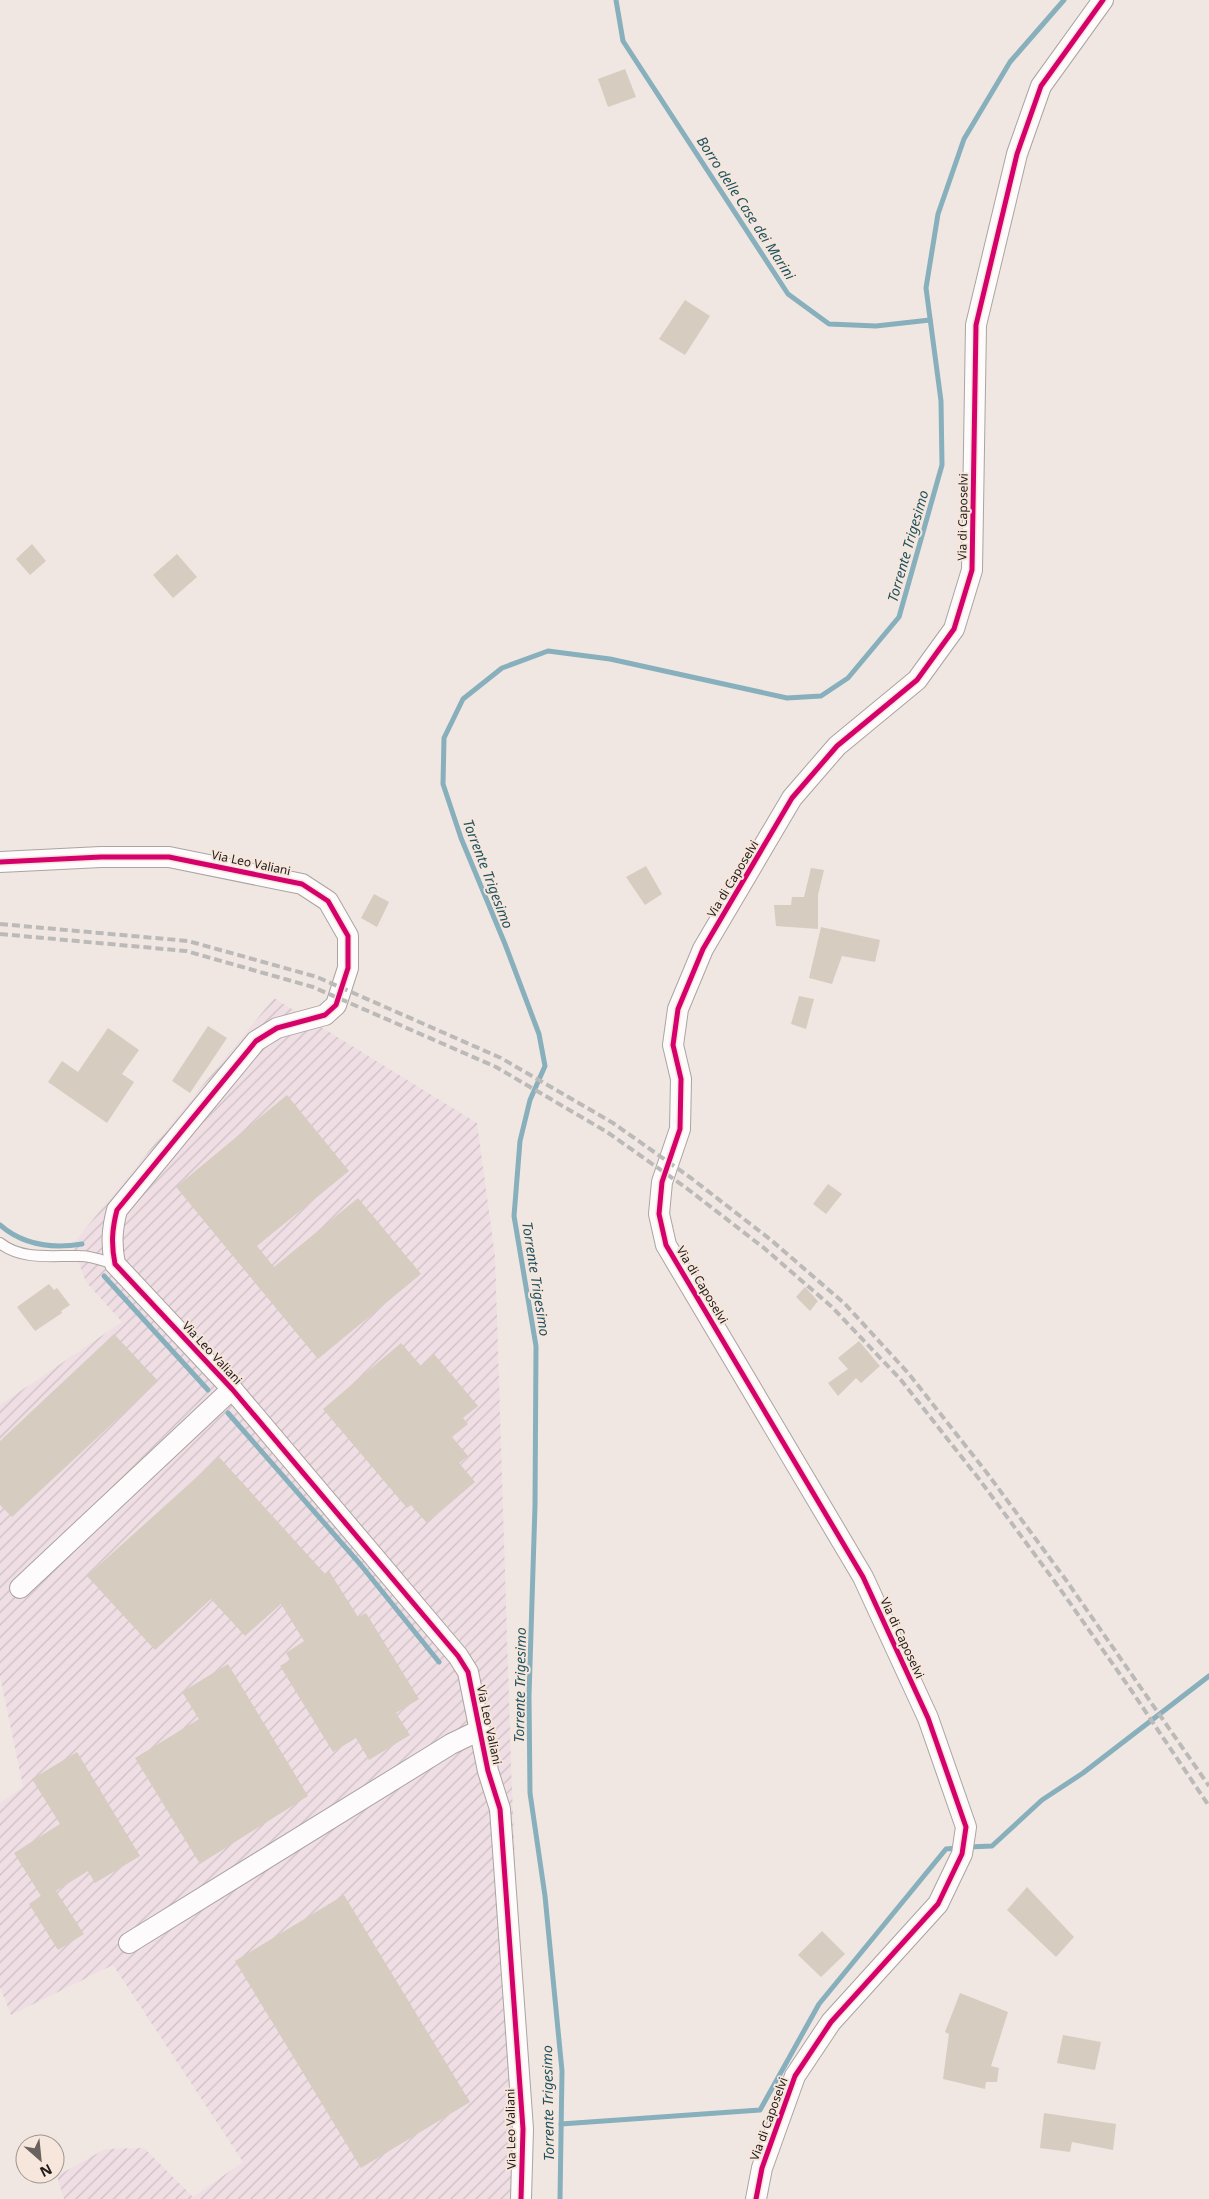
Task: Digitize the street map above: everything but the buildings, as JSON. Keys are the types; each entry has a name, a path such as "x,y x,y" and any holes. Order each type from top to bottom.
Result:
{"street":[{"name":"Via di Caposelvi","path":"756,2199 762,2168 794,2076 831,2022 938,1904 962,1854 966,1827 928,1718 863,1577 666,1244 659,1214 662,1182 680,1129 681,1079 673,1045 678,1009 703,949 792,798 837,746 917,680 954,629 972,570 976,325 1017,154 1041,86 1103,0"},
{"name":"Via Leo Valiani","path":"0,862 169,856 302,884 328,901 348,936 348,968 336,1005 325,1015 277,1028 256,1041 117,1210 112,1228 111,1245 115,1264 232,1389 458,1656 468,1672 488,1771 500,1809 523,2129 521,2199"},
{"path":"20,1588 232,1389"},
{"path":"129,1943 451,1744 480,1730"}],"lane":[{"path":"0,1243 5,1247 42,1258 82,1256 115,1264"}],"shaded area":[{"path":"274,998 477,1123 495,1256 511,1764 529,2199 64,2199 59,2184 65,2184 65,2172 105,2149 144,2148 193,2197 243,2162 113,1965 11,2015 0,1987 0,1803 23,1787 0,1676 0,1405 122,1322 86,1282 72,1245"}],"waterway":[{"name":"Borro delle Case dei Marini","path":"616,0 623,41 788,294 829,324 876,326 930,320"},
{"name":"Torrente Trigesimo","path":"560,2199 562,2071 545,1896 530,1793 529,1696 535,1506 536,1346 514,1216 520,1141 530,1100 545,1066 539,1034 505,944 461,838 443,784 444,738 463,699 502,668 548,651 610,659 787,698 821,696 848,678 899,617 942,465 941,401 926,288 938,214 964,139 1010,62 1064,0"},
{"path":"0,1225 19,1238 29,1242 49,1246 82,1244"},
{"path":"104,1276 208,1390"},
{"path":"228,1413 360,1564 439,1662"},
{"path":"968,1847 992,1846 1042,1800 1083,1773 1209,1676"},
{"path":"561,2124 760,2110 819,2004 946,1849 957,1848"}],"railway":[{"path":"0,924 188,941 317,977 501,1058 613,1123 691,1178 771,1240 845,1304 909,1374 987,1473 1066,1580 1209,1786"},
{"path":"0,934 186,951 313,987 496,1067 607,1132 685,1187 764,1248 832,1307 901,1380 979,1479 1058,1586 1209,1806"}],"cycle path":[{"path":"756,2199 762,2168 795,2076 831,2022 938,1904 962,1854 966,1827 928,1718 863,1577 666,1245 659,1214 662,1182 680,1129 681,1079 673,1045 678,1009 703,949 792,798 837,746 917,680 954,629 972,570 976,325 1017,154 1041,86 1103,0"},
{"path":"0,862 101,857 169,857 302,884 328,901 348,936 348,968 336,1005 325,1015 277,1028 256,1041 117,1210 114,1224 113,1250 115,1264 232,1389 458,1656 468,1672 488,1771 500,1809 523,2129 521,2199"}]}
